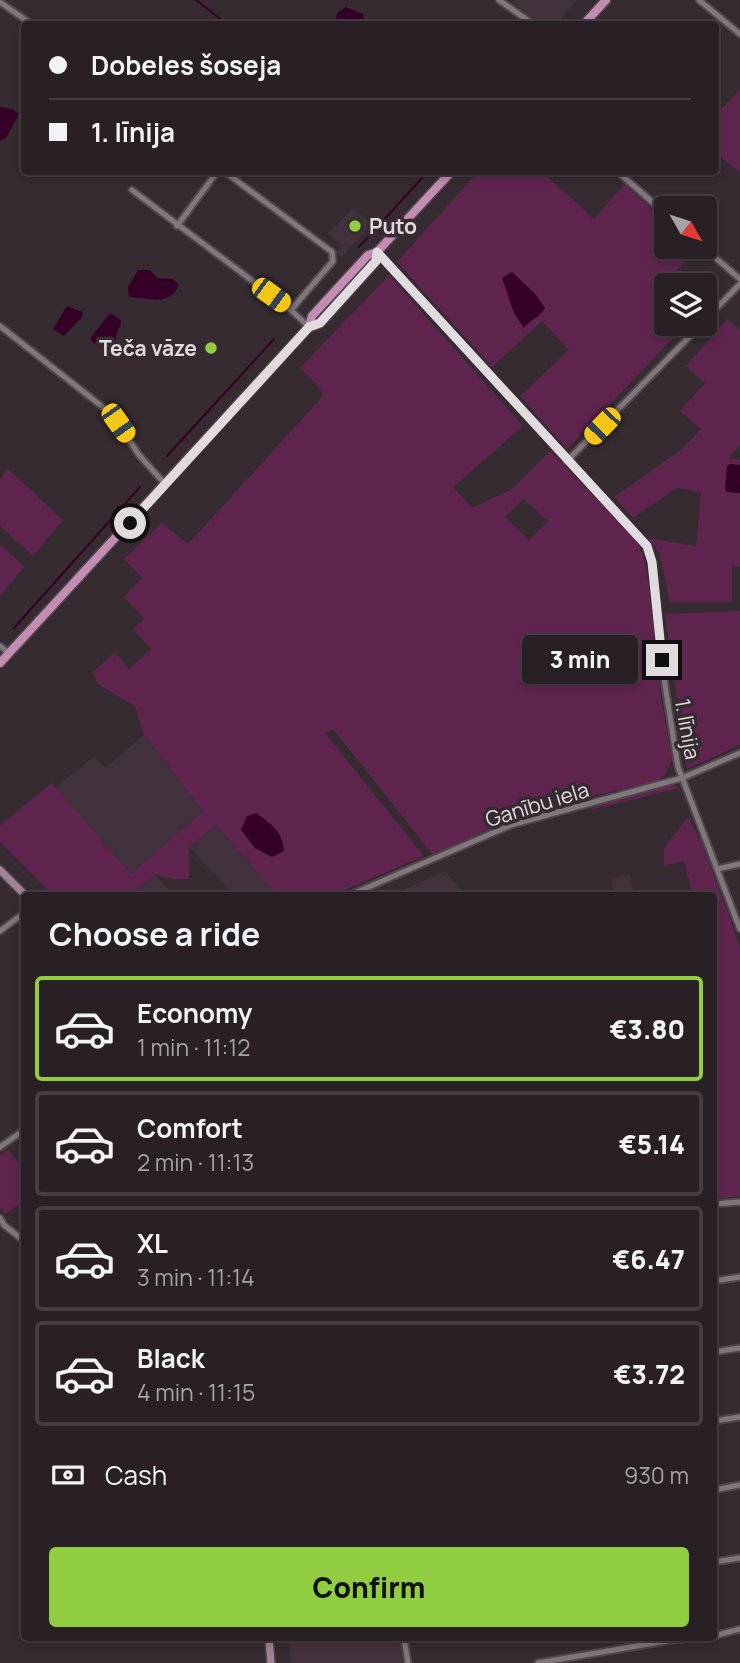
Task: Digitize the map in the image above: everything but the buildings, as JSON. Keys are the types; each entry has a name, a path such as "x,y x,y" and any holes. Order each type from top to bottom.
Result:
{"main road":[{"path":"587,21 606,0"},
{"path":"0,663 309,327 320,323 376,261 377,252 448,175"},
{"path":"0,870 22,892"},
{"path":"269,1641 271,1663"}],"street":[{"path":"499,0 529,21"},
{"path":"699,0 740,34"},
{"path":"0,2 27,21"},
{"path":"177,226 215,175"},
{"path":"229,175 332,252 333,261 291,310"},
{"path":"621,175 654,204"},
{"path":"132,190 291,310 309,327"},
{"name":"1. līnija","path":"377,252 647,546 652,562 665,685 681,778 740,929"},
{"path":"716,259 740,282 717,308"},
{"path":"0,326 104,408 118,423 139,455 165,484"},
{"path":"568,461 690,336"},
{"path":"0,646 9,653"},
{"name":"Ganību iela","path":"357,892 511,825 681,778 740,753"},
{"path":"718,869 740,864"},
{"path":"0,931 21,915"},
{"path":"0,1147 21,1131"},
{"path":"717,1204 740,1202"},
{"path":"0,1218 4,1225 21,1239"},
{"path":"717,1281 740,1277"},
{"path":"717,1352 740,1348"},
{"path":"717,1421 740,1417"},
{"path":"717,1489 740,1485"},
{"path":"717,1562 740,1558"},
{"path":"717,1635 740,1629"},
{"path":"404,1641 408,1663"},
{"path":"538,1663 570,1660 667,1641"}],"shaded area":[{"path":"577,0 559,21 536,21 513,2"},
{"path":"346,7 363,14 364,20 338,21 337,13"},
{"path":"740,90 740,172 719,156 719,111"},
{"path":"0,107 12,109 19,114 6,138 0,141"},
{"path":"475,175 545,175 594,219 624,184 654,211 654,259 687,259 674,273 654,273 654,336 675,336 567,449 520,396 569,350 542,321 492,367 397,262"},
{"path":"353,209 372,224 342,257 336,252 341,245 328,233"},
{"path":"138,270 150,270 157,278 173,279 179,285 175,292 164,299 129,297 128,287"},
{"path":"512,272 536,295 545,308 524,328 514,313 502,278"},
{"path":"389,275 523,426 453,487 472,508 512,489 550,451 635,538 647,571 661,698 672,759 665,775 655,782 539,808 432,854 333,729 325,733 424,856 339,892 275,892 216,825 189,847 189,879 155,875 135,892 50,892 0,842 0,825 52,783 131,874 203,811 144,735 135,706 98,684 93,672 115,652 129,669 151,649 133,629 144,618 124,597 142,578 124,559 162,523 188,544 323,396 318,386 300,368","holes":["523,499 548,521 529,540 505,517"]},
{"path":"67,306 83,312 82,317 64,336 53,329"},
{"path":"110,313 121,320 121,323 116,340 105,351 91,341 91,337"},
{"path":"727,319 740,330 740,445 729,458 740,460 740,465 730,464 727,492 740,493 740,567 732,565 732,602 670,602 659,552 647,538 696,546 701,492 677,488 633,518 614,497 681,450 701,429 680,411 705,383 686,366 712,336 717,336 717,330"},
{"path":"740,465 740,493 727,492 725,489 727,466"},
{"path":"8,469 63,520 33,556 0,526 0,480"},
{"path":"0,544 24,567 0,596"},
{"path":"740,611 740,745 687,769 665,614"},
{"path":"144,735 203,811 131,874 55,788 93,757 105,768"},
{"path":"672,785 680,788 591,810 595,806"},
{"path":"256,813 278,833 284,851 272,857 255,848 241,830 247,816"},
{"path":"688,817 702,843 740,947 740,1196 717,1199 717,892 692,892 684,861 664,866 664,848"},
{"path":"216,825 275,892 231,892 189,847"},
{"path":"445,871 466,892 398,892"},
{"path":"629,874 634,892 614,892 611,879"},
{"path":"155,875 171,892 135,892"},
{"path":"8,1150 21,1166 21,1203 5,1214 0,1207 0,1156"},
{"path":"288,1641 399,1641 403,1663 291,1663"}],"waterway":[{"path":"196,0 223,21"},
{"path":"359,247 422,178"},
{"path":"167,456 274,339"},
{"path":"14,628 140,487"}],"place":[{"name":"Puto","path":"355,226"},
{"name":"Teča vāze","path":"211,348"}],"route":[{"path":"130,523 309,327 320,323 376,261 377,252 647,546 652,562 662,660"}]}
